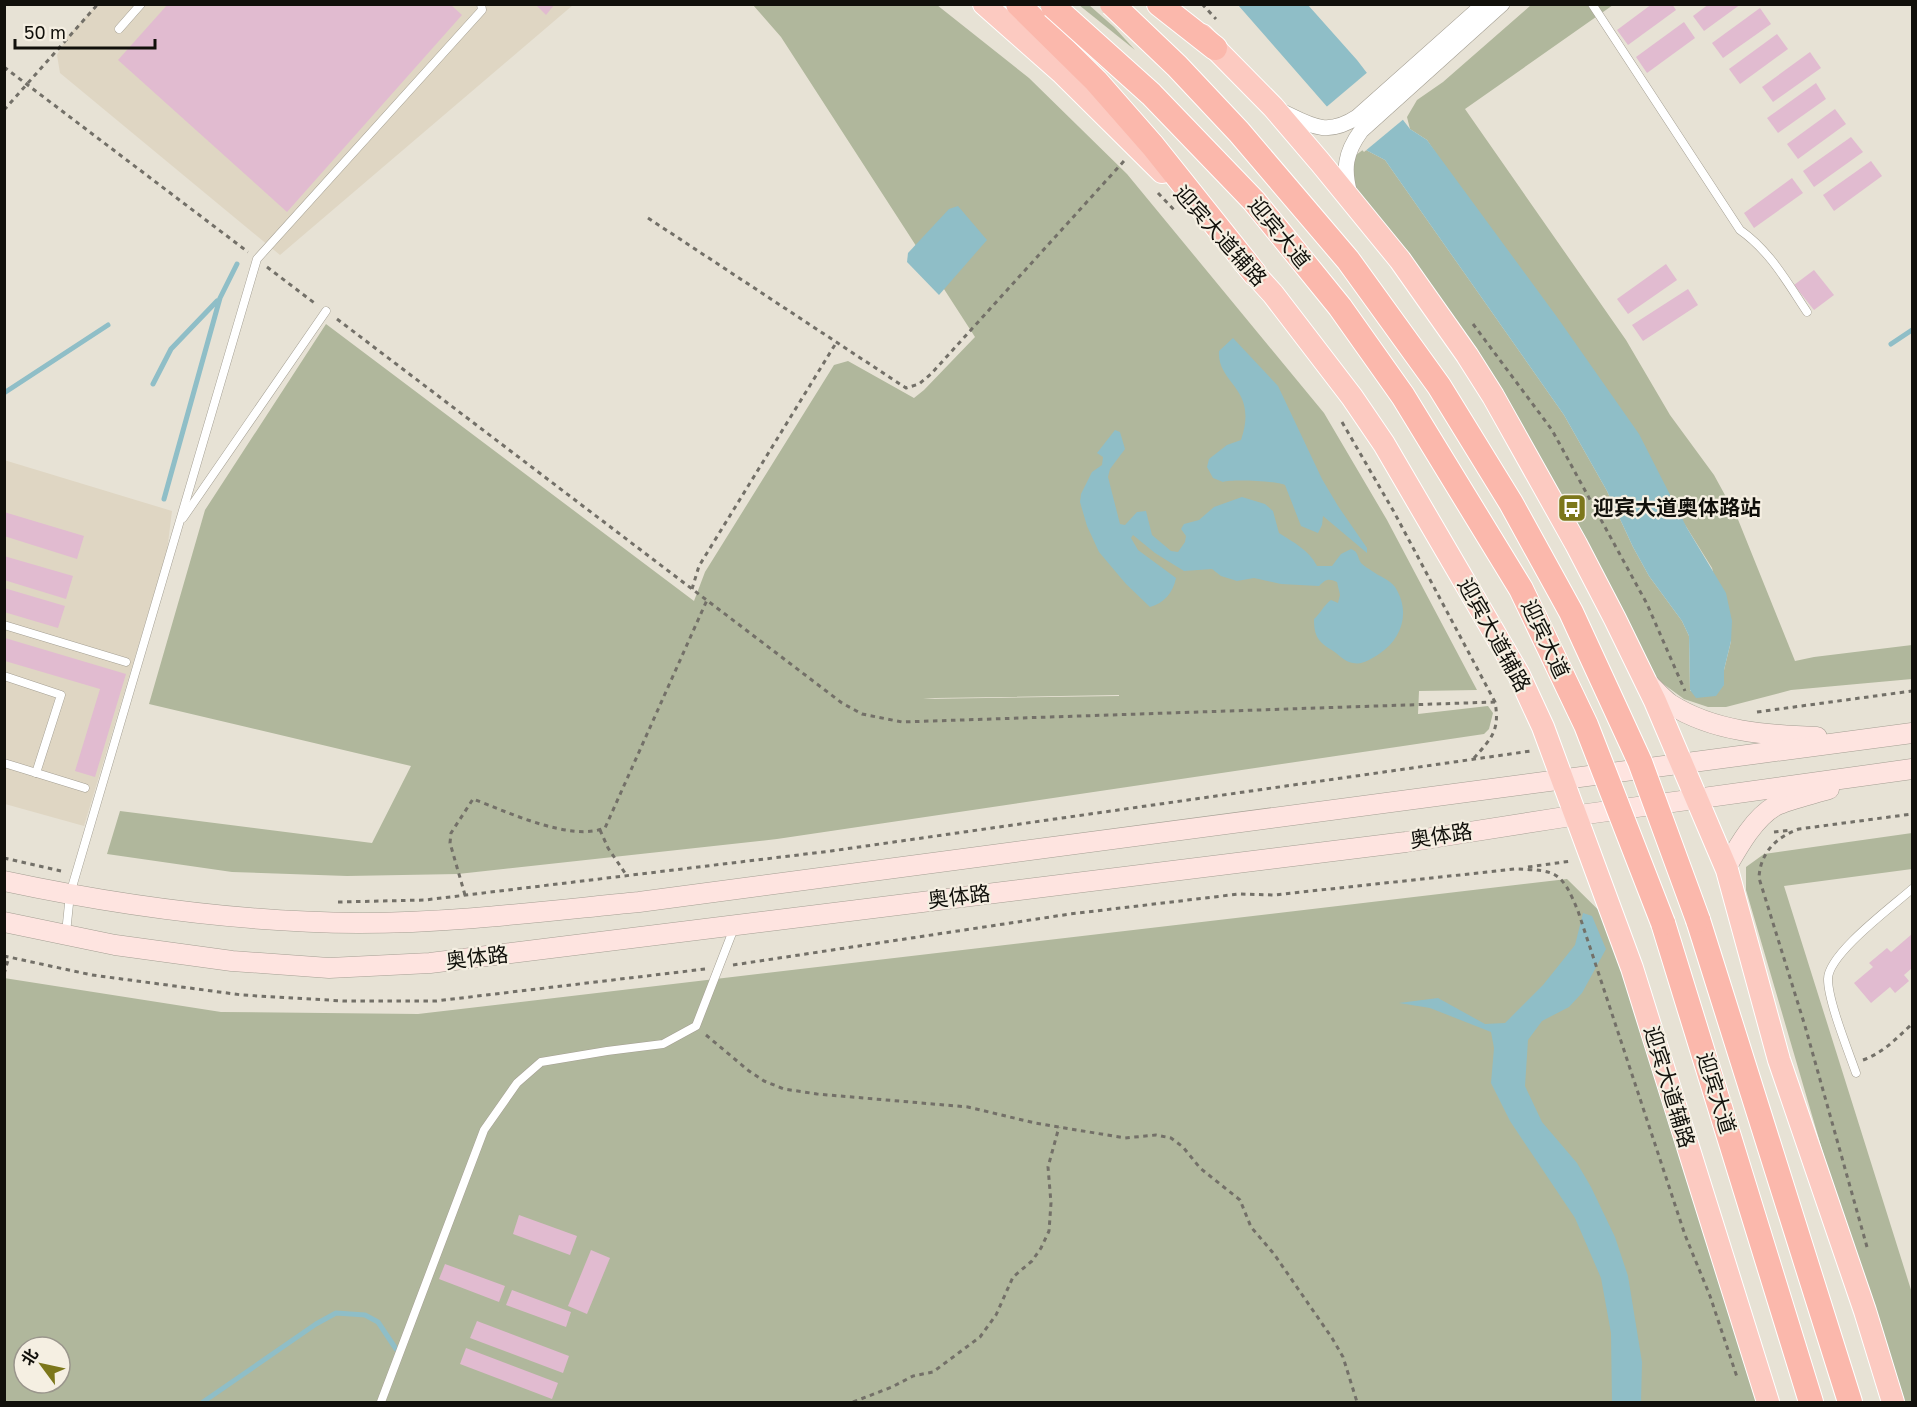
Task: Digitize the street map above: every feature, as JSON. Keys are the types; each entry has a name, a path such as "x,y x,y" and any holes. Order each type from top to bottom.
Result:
{"highway":[{"path":"1018,4 1096,81 1154,146 1255,274"},
{"name":"迎宾大道","path":"1112,4 1177,66 1239,132 1348,260 1445,396 1511,502 1571,612 1640,762 1672,846 1698,920 1850,1402"},
{"path":"1159,4 1219,37"},
{"name":"迎宾大道","path":"1052,5 1151,94 1211,155 1254,201 1340,308 1403,396 1521,589 1586,724 1663,923 1811,1402"}],"main road":[{"name":"迎宾大道辅路","path":"984,4 1061,72 1137,147 1188,199 1273,294 1352,397 1384,444 1519,675 1551,748 1632,968 1768,1402"},
{"path":"1172,4 1219,37 1273,107 1400,260 1493,396 1576,544 1644,680 1726,868 1779,1060 1865,1311 1893,1402"},
{"path":"1644,680 1669,703 1713,724 1764,735 1871,739"},
{"name":"奥体路","path":"4,881 136,905 261,919 360,923 462,920 639,902 1912,733"},
{"name":"奥体路","path":"4,922 114,945 232,961 329,968 430,963 1406,842 1576,815 1912,769"},
{"path":"1726,868 1739,844 1751,829 1775,807 1877,774"}],"street":[{"path":"1273,107 1316,127 1333,129 1344,126 1484,4"},
{"path":"1353,202 1345,176 1352,143 1361,132 1502,4"}],"lane":[{"path":"119,29 141,4"},
{"path":"66,935 70,894 257,259 482,10 481,4"},
{"path":"1592,4 1740,230 1757,242 1768,255 1807,312"},
{"path":"179,524 326,311"},
{"path":"4,625 126,663"},
{"path":"4,676 61,695 36,773"},
{"path":"4,763 85,788"},
{"path":"1856,1073 1830,993 1828,977 1831,966 1844,949 1912,889"},
{"path":"381,1402 484,1130 516,1083 541,1062 663,1044 696,1026 736,925"}],"path":[{"path":"4,110 98,4"},
{"path":"1202,4 1219,37"},
{"path":"4,68 842,703 862,714 902,722 1495,702"},
{"path":"648,218 906,388 919,384 931,374 1126,158"},
{"path":"1151,185 1183,220"},
{"path":"1472,324 1552,430 1647,604 1687,694"},
{"path":"692,589 699,566 836,342"},
{"path":"1340,418 1394,512 1495,702 1498,718 1495,732 1473,759"},
{"path":"465,896 450,843 451,833 473,799 545,826 595,832 605,828 707,600"},
{"path":"1754,712 1912,691"},
{"path":"332,902 425,900 465,896 831,851 1551,748"},
{"path":"1868,1251 1805,1026 1759,878 1759,868 1774,841 1786,833 1799,829 1912,814"},
{"path":"600,830 608,848 627,876"},
{"path":"4,858 76,875"},
{"path":"4,956 92,975 242,996 344,1001 436,1001 719,967 1070,914 1239,894 1274,895 1515,869 1544,869 1557,875 1568,888 1578,911 1685,1235 1710,1296 1740,1386"},
{"path":"4,974 9,957"},
{"path":"1853,1063 1875,1056 1912,1024"},
{"path":"696,1026 749,1071 764,1081 784,1089 968,1107 1059,1127 1125,1138 1156,1135 1171,1138 1183,1147 1200,1168 1240,1200 1251,1227 1274,1254 1343,1357 1356,1402"},
{"path":"853,1402 913,1376 933,1372 980,1337 996,1315 1013,1277 1032,1261 1049,1231 1051,1203 1048,1167 1059,1127"}],"shaded area":[{"path":"97,5 573,5 280,255 60,73 57,55 67,37"},
{"path":"4,460 172,511 167,551 84,826 5,804"}],"green space":[{"path":"753,5 937,5 1029,78 1127,174 1324,413 1387,520 1477,690 1419,691 1418,714 1488,706 1493,713 1489,729 1484,734 777,839 458,874 347,876 232,872 107,854 120,811 372,843 411,766 149,704 205,510 326,324 694,601 705,572 834,365 848,361 914,398 975,337 781,37","holes":["1119,695 1119,696 923,699"]},
{"path":"1079,5 1089,5 1135,50"},
{"path":"1531,5 1613,5 1465,109 1626,340 1670,415 1714,475 1737,517 1795,661 1912,645 1912,679 1791,690 1726,707 1708,707 1684,699 1640,667 1518,438 1333,182 1344,164 1364,149 1385,160 1564,415 1607,491 1649,576 1682,621 1689,636 1690,691 1724,685 1724,670 1731,641 1712,568 1427,140 1410,129 1407,117 1417,100 1443,82"},
{"path":"1912,833 1912,869 1784,886 1912,1293 1912,1402 1896,1402 1746,890 1746,867 1764,854"},
{"path":"1567,879 1635,946 1775,1402 5,1402 4,978 221,1012 418,1014"}],"water":[{"path":"1238,5 1308,5 1357,60 1410,129 1427,140 1557,317 1639,434 1687,528 1726,593 1732,621 1731,641 1724,670 1724,685 1716,696 1696,698 1690,690 1689,636 1682,621 1649,576 1607,491 1564,415 1385,160 1364,149"},
{"path":"958,206 987,240 939,295 907,262 908,253 949,209"},
{"path":"1233,338 1278,386 1322,479 1367,548 1367,553 1323,516 1318,533 1301,526 1285,485 1254,481 1223,482 1213,478 1207,467 1209,459 1227,445 1241,440 1245,422 1245,409 1241,398 1220,362 1219,351"},
{"path":"1115,430 1120,432 1125,449 1110,469 1108,477 1120,524 1125,525 1137,512 1146,511 1152,535 1171,551 1178,552 1185,542 1186,536 1181,529 1184,524 1199,520 1214,507 1242,497 1265,504 1273,511 1279,533 1305,551 1317,566 1332,566 1341,554 1351,549 1357,553 1362,564 1393,584 1400,596 1403,615 1402,624 1393,641 1387,648 1367,661 1350,662 1322,643 1315,629 1314,619 1318,614 1331,600 1338,603 1340,595 1337,582 1327,580 1319,586 1281,584 1254,578 1237,581 1221,576 1212,569 1184,571 1155,553 1133,535 1131,538 1138,550 1176,578 1167,597 1150,607 1126,584 1099,552 1087,526 1080,502 1081,494 1092,472 1102,465 1103,457 1097,453"},
{"path":"1583,913 1592,916 1606,949 1582,993 1569,1007 1542,1021 1528,1040 1525,1086 1542,1122 1577,1163 1615,1237 1628,1276 1642,1362 1641,1402 1612,1402 1611,1333 1601,1278 1575,1218 1510,1121 1491,1083 1494,1048 1491,1032 1430,1008 1399,1003 1438,998 1485,1024 1505,1023 1543,985 1575,945"}],"pier":[{"path":"1369,71 1405,118 1364,152 1324,109"}],"building":[{"path":"168,4 450,4 462,15 287,212 118,60"},
{"path":"535,4 555,4 546,15"},
{"path":"1652,4 1672,4 1676,10 1628,45 1617,30"},
{"path":"1709,4 1741,4 1704,31 1693,16"},
{"path":"1760,8 1771,24 1723,58 1712,43"},
{"path":"1684,22 1695,38 1647,73 1636,57"},
{"path":"1777,34 1788,49 1740,84 1729,69"},
{"path":"1810,52 1821,68 1773,102 1762,87"},
{"path":"1816,83 1826,99 1778,133 1767,118"},
{"path":"1835,109 1846,124 1798,159 1787,144"},
{"path":"1851,137 1863,152 1814,187 1803,171"},
{"path":"1871,161 1882,176 1834,211 1823,195"},
{"path":"1792,178 1803,193 1754,228 1744,213"},
{"path":"1666,264 1677,280 1628,314 1617,299"},
{"path":"1814,270 1834,295 1814,310 1794,285"},
{"path":"1688,289 1698,305 1643,341 1632,325"},
{"path":"4,512 84,536 77,559 4,536"},
{"path":"4,556 73,576 66,599 4,580"},
{"path":"4,588 65,606 58,628 4,612"},
{"path":"5,638 126,674 95,777 75,771 100,689 5,661"},
{"path":"1912,934 1912,968 1904,975 1909,981 1895,993 1890,987 1871,1003 1854,983 1873,967 1869,963 1887,948 1891,952"},
{"path":"519,1215 577,1236 570,1255 513,1234"},
{"path":"591,1250 610,1258 587,1314 568,1306"},
{"path":"445,1264 505,1286 499,1302 439,1279"},
{"path":"512,1290 571,1312 566,1327 506,1305"},
{"path":"477,1321 569,1356 563,1373 470,1338"},
{"path":"466,1348 558,1383 552,1399 460,1364"}],"waterway":[{"path":"164,499 220,298 237,264"},
{"path":"153,384 171,349 217,301"},
{"path":"4,393 108,325"},
{"path":"1891,344 1912,330"},
{"path":"203,1402 316,1324 336,1313 365,1315 378,1322 396,1349"}],"place":[{"name":"迎宾大道奥体路站","path":"1572,508"}]}
